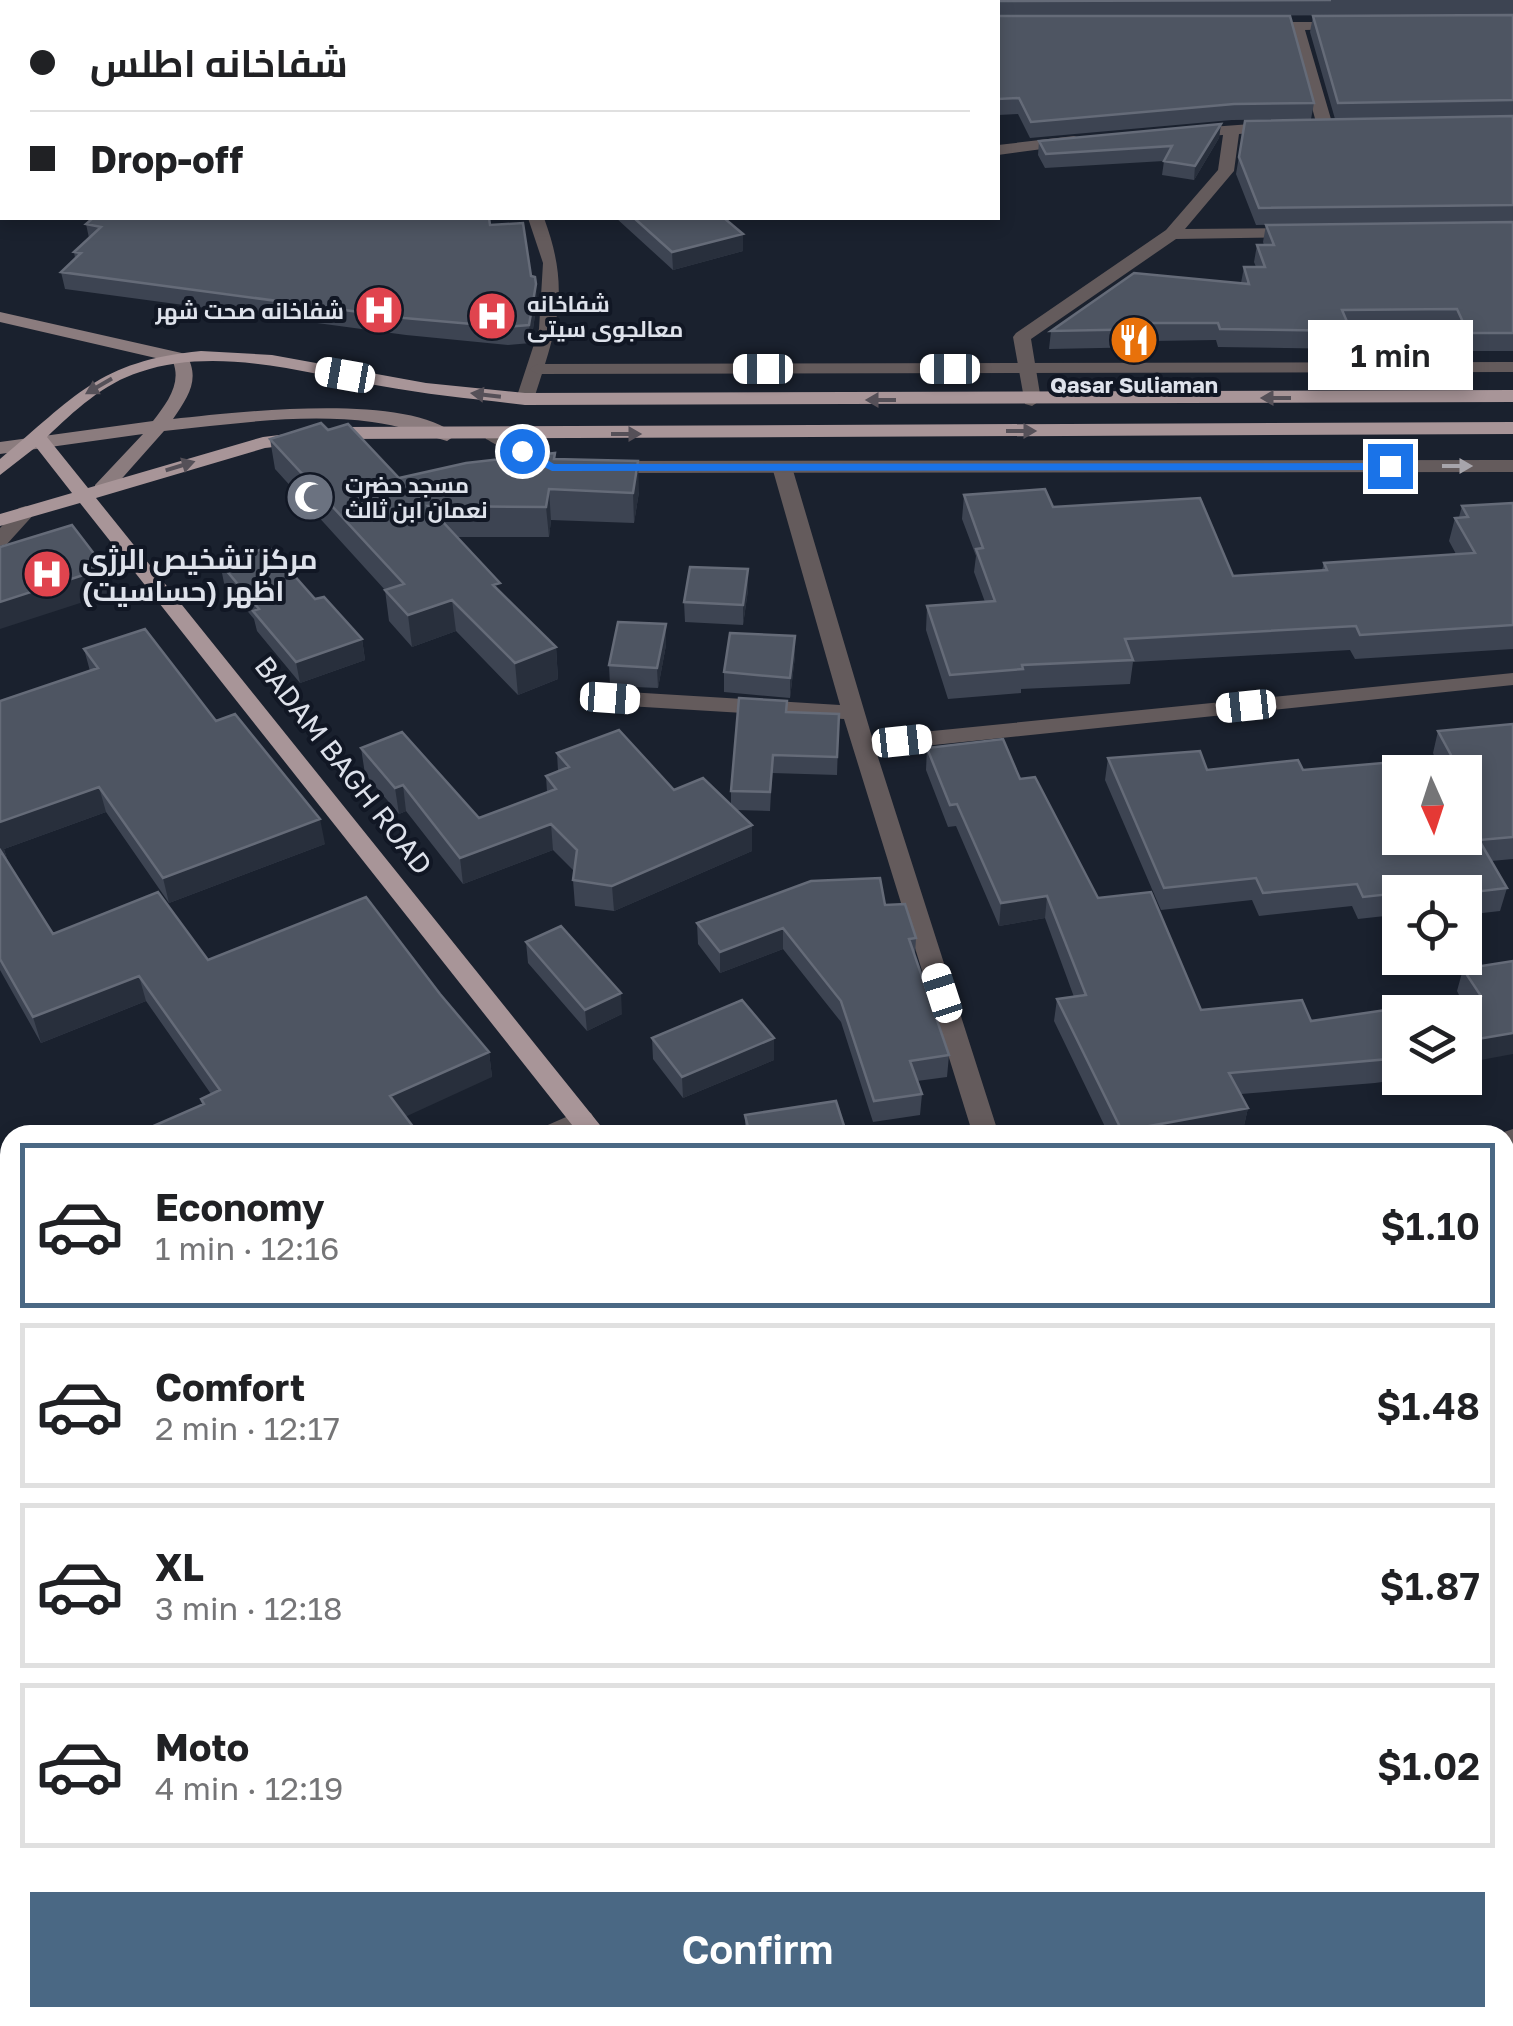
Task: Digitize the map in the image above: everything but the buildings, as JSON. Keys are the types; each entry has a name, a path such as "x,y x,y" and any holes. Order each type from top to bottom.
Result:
{"main road":[{"path":"0,317 180,358"},
{"path":"94,492 134,459 183,387 186,372 180,358"},
{"path":"0,469 87,392 132,368 180,358 244,358 413,386 526,399 1513,396"},
{"path":"0,448 38,439 244,414 314,411 411,421 447,434"},
{"path":"0,520 262,443 344,433 1513,428"},
{"name":"BADAM BAGH ROAD","path":"38,439 94,492 586,1125"}],"street":[{"path":"1237,26 1363,24"},
{"path":"1297,26 1326,126"},
{"path":"1307,126 1344,126"},
{"path":"1177,133 1288,127"},
{"path":"1032,400 1022,337 1172,234 1226,171 1232,129"},
{"path":"1000,150 1086,140"},
{"path":"526,399 548,329 551,264 537,220"},
{"path":"1172,234 1324,233"},
{"path":"538,369 1513,367"},
{"path":"493,435 552,467 1510,471"},
{"path":"782,467 853,713 983,1125"},
{"path":"0,540 26,512"},
{"path":"864,745 1513,679"},
{"path":"610,698 853,713"}],"place":[{"name":"شفاخانه صحت شهر","path":"379,310"},
{"name":"شفاخانه معالجوی سیتی","path":"492,316"},
{"name":"Qasar Suliaman","path":"1134,340"},
{"name":"مسجد حضرت نعمان ابن ثالث","path":"310,497"},
{"name":"مرکز تشخیص الرژی (حساسیت) اظهر","path":"47,574"}],"route":[{"path":"522,451 552,467 1390,466"}]}
